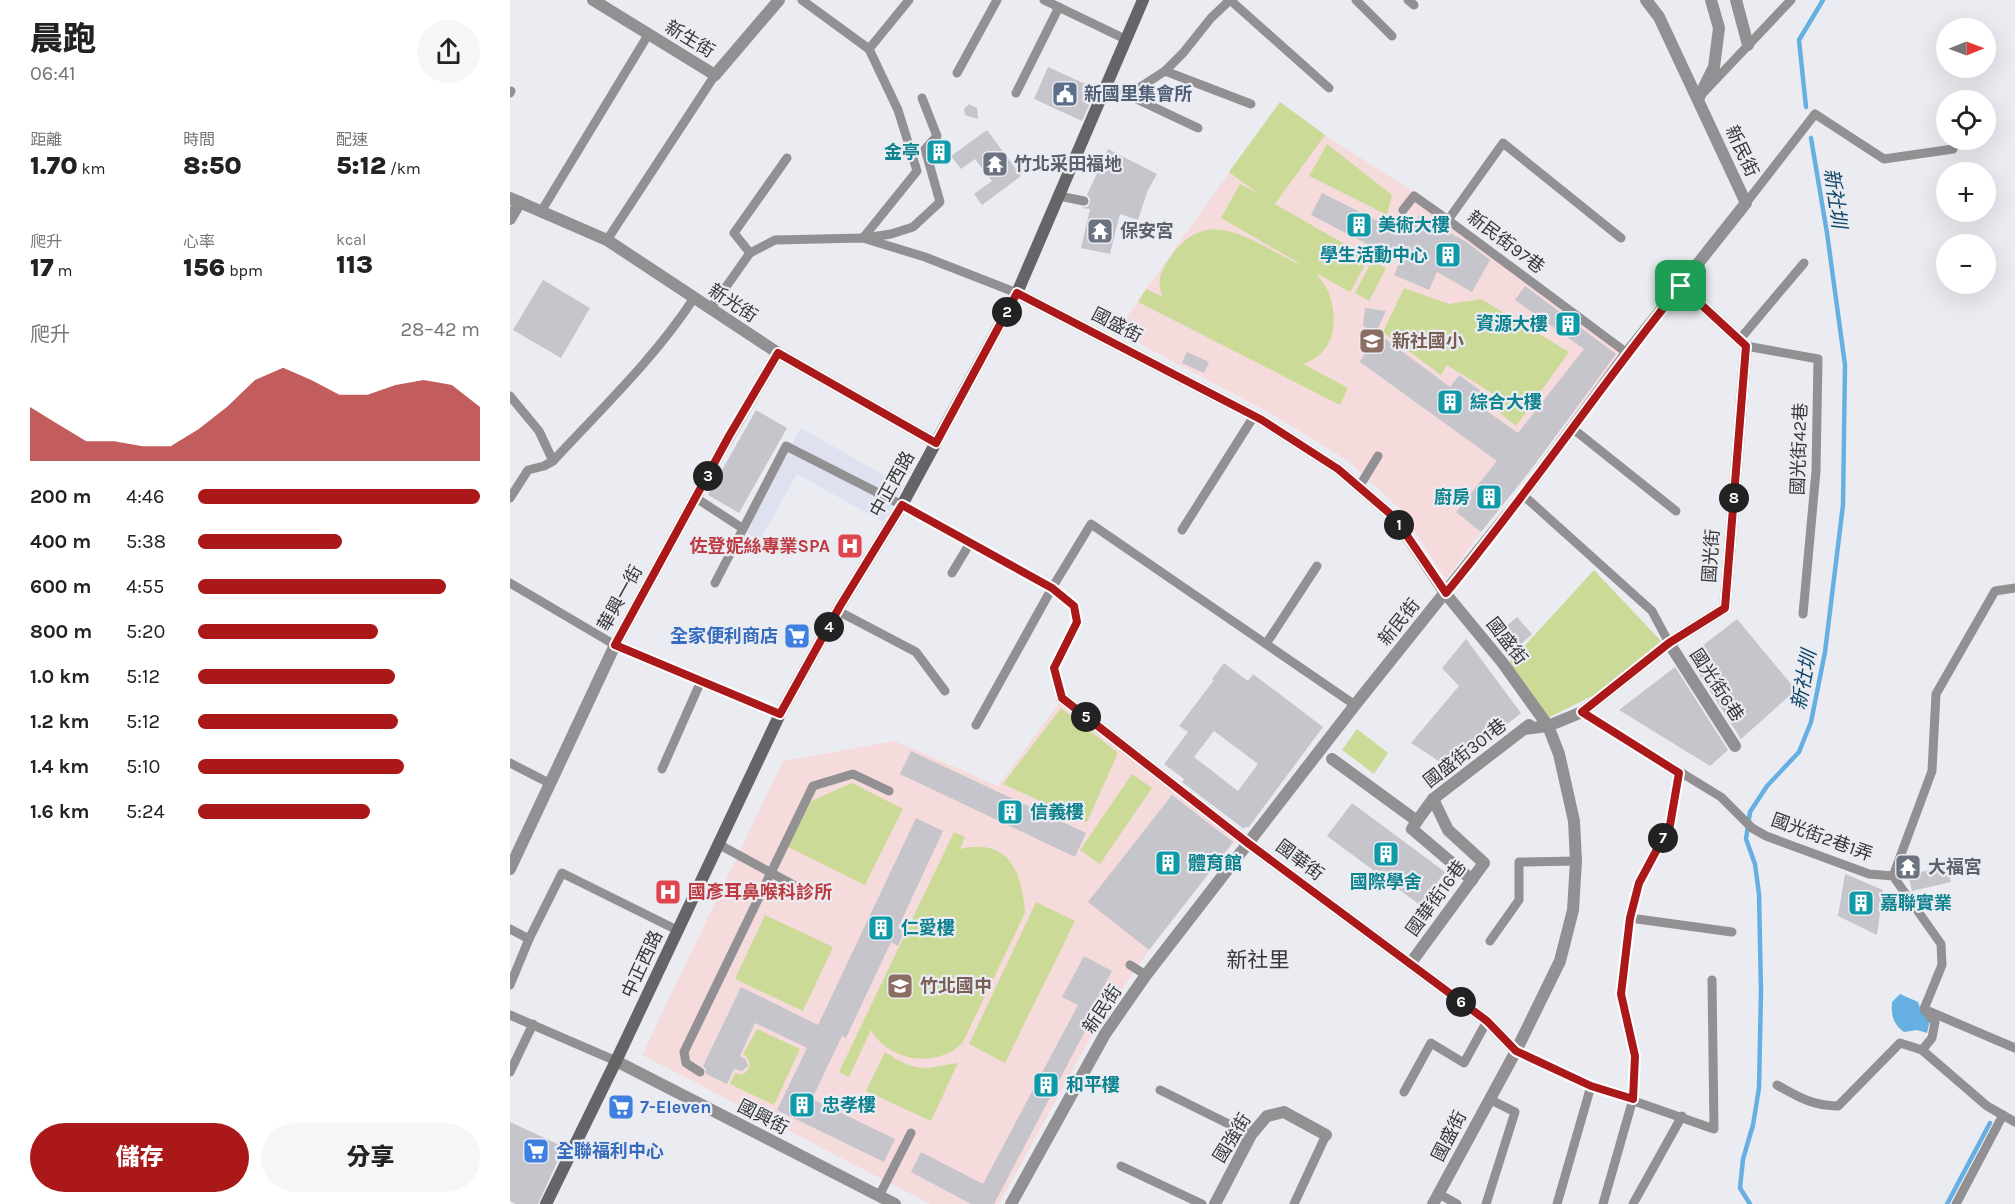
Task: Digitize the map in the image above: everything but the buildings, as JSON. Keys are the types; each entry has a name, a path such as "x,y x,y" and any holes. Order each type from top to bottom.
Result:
{"main road":[{"name":"中正西路","path":"546,1204 780,714 838,611 902,505 1017,293 1143,0"}],"street":[{"name":"新生街","path":"593,0 606,2 648,34 715,75 779,0"},
{"name":"新民街","path":"1011,1204 1105,1034 1146,975 1354,705 1446,593 1501,515 1523,495 1627,353 1746,202 1659,17 1647,0"},
{"path":"1698,99 1714,67 1719,28 1711,0"},
{"path":"1736,0 1748,45"},
{"path":"510,219 515,200"},
{"name":"新光街","path":"515,200 607,240 778,353 936,443"},
{"path":"1681,286 1743,342"},
{"name":"國盛街","path":"1017,293 1254,416 1338,469 1395,518 1446,593 1502,662 1544,722 1559,753 1574,821 1576,861 1573,910 1560,961 1516,1051 1436,1199"},
{"name":"國光街","path":"1524,729 1582,712 1669,643 1725,608 1743,342"},
{"name":"華興一街","path":"510,869 615,645 778,353"},
{"name":"國光街6巷","path":"1669,643 1735,746"},
{"name":"國華街","path":"1062,698 1249,844 1487,1021 1516,1051"},
{"name":"國盛街301巷","path":"1417,820 1433,799 1524,729"},
{"path":"1332,759 1417,820 1412,829 1472,880"},
{"name":"國華街16巷","path":"1410,964 1484,863 1448,830 1433,799"},
{"name":"國興街","path":"616,1061 895,1204"},
{"name":"國強街","path":"1215,1204 1251,1135 1267,1116 1284,1112 1326,1135"}],"lane":[{"path":"802,0 869,49 898,110 917,171 863,238"},
{"path":"869,49 909,0"},
{"path":"957,73 997,0"},
{"path":"1044,0 1125,39"},
{"path":"1128,95 1165,70 1183,53 1210,18 1230,0 1329,88"},
{"path":"1356,0 1392,36"},
{"path":"1698,99 1791,0"},
{"path":"1016,93 1059,7"},
{"path":"542,210 648,34"},
{"path":"1165,70 1251,104"},
{"path":"607,240 715,75"},
{"path":"1104,93 1128,95 1198,128"},
{"path":"711,308 750,253 775,240 863,238 891,234 913,227 940,202 925,149 937,136 922,98"},
{"path":"1746,202 1815,114 1884,159 1946,150"},
{"name":"新民街97巷","path":"1621,238 1503,143 1448,220 1627,353"},
{"path":"750,253 734,232 787,158"},
{"path":"1059,196 1084,201"},
{"path":"1402,210 1414,196 1448,220"},
{"path":"863,238 925,257 1017,293"},
{"path":"1743,342 1804,263"},
{"path":"510,498 528,470 553,461 651,356 674,329 694,298"},
{"name":"國光街42巷","path":"1743,342 1818,359 1816,471 1803,614"},
{"path":"510,396 540,431 553,461"},
{"path":"1182,530 1254,416"},
{"path":"1572,428 1676,511"},
{"path":"715,583 786,446 902,505 1052,588 1074,606 1077,622 1054,668 1062,698"},
{"path":"1359,487 1378,456"},
{"path":"1523,495 1652,611 1669,643"},
{"path":"696,498 742,528"},
{"path":"976,725 1052,588 1091,524 1354,705"},
{"path":"952,573 970,543"},
{"path":"1266,644 1317,566"},
{"path":"510,583 615,645 780,714"},
{"path":"1893,876 1932,771 1936,694 1995,591 2015,588"},
{"path":"838,611 916,652 945,691"},
{"path":"662,769 701,681"},
{"name":"國光街2巷1弄","path":"1582,712 1721,797 1752,828 1778,841 1869,874 1893,876 1941,944 1942,965 1924,1010"},
{"path":"510,763 549,783"},
{"path":"1604,1204 1633,1099 1635,1056 1621,994 1630,918 1639,883 1670,825 1679,773"},
{"path":"700,1072 686,1063 684,1052 813,786 853,774 889,791"},
{"path":"718,844 800,888"},
{"path":"1490,941 1519,900 1519,862 1576,861"},
{"path":"510,985 529,939 562,873 677,930"},
{"path":"1630,918 1732,932"},
{"path":"510,929 529,939"},
{"path":"1130,964 1146,975"},
{"path":"1516,1051 1591,1086 1714,1129 1712,980"},
{"path":"1924,1010 2015,1048"},
{"path":"1922,1050 1932,1038 1935,1022 1924,1010"},
{"path":"510,1015 616,1061"},
{"path":"1404,1092 1431,1043 1464,1063 1487,1021"},
{"path":"510,1072 533,1024"},
{"path":"1777,1085 1821,1106 1838,1106 1900,1043 1922,1050 1987,1106 2015,1122"},
{"path":"1557,1204 1591,1086"},
{"path":"1160,1090 1251,1135"},
{"path":"1486,1204 1515,1112 1489,1098"},
{"path":"1956,1204 2003,1115"},
{"path":"1633,1204 1682,1116"},
{"path":"879,1196 912,1133"},
{"path":"1294,1204 1326,1135"},
{"path":"1120,1166 1202,1204"},
{"path":"1436,1199 1457,1204"}],"shaded area":[{"name":"新社國小","path":"1280,102 1325,135 1437,207 1623,350 1446,580 1400,509 1348,461 1270,413 1117,332"},
{"path":"801,428 903,486 883,522 797,474 760,540 744,531"},
{"name":"竹北國中","path":"1059,703 1238,838 1149,950 1099,1022 999,1204 930,1204 642,1055 783,761 895,741 998,786"}],"green space":[{"path":"1280,102 1325,135 1275,204 1369,258 1350,292 1316,273 1329,293 1334,325 1328,344 1322,352 1303,364 1348,388 1340,405 1138,302 1146,289 1163,297 1160,280 1165,265 1187,239 1203,231 1219,230 1236,233 1304,266 1221,218 1240,184 1260,195 1229,172"},
{"path":"1327,144 1392,195 1387,215 1309,176"},
{"path":"1372,261 1386,268 1369,301 1355,293"},
{"path":"1404,288 1449,304 1481,299 1569,352 1516,426 1490,405 1495,395 1447,365 1441,375 1383,332"},
{"path":"1594,570 1661,641 1594,695 1548,718 1509,663"},
{"path":"1061,708 1118,753 1087,822 1003,784"},
{"path":"1357,729 1388,753 1374,774 1342,750"},
{"path":"1132,774 1152,788 1100,864 1080,850"},
{"path":"852,783 903,809 865,885 788,847 811,801"},
{"path":"954,832 965,837 960,849 990,848 1001,853 1010,861 1020,884 1025,913 963,1042 953,1051 941,1056 928,1059 914,1058 889,1049 871,1030 849,1077 839,1072"},
{"path":"1036,902 1075,921 1005,1063 969,1044"},
{"path":"765,915 833,947 803,1011 735,979"},
{"path":"757,1029 800,1049 774,1105 730,1084 735,1073 742,1075 749,1068 748,1059 743,1054"},
{"path":"885,1052 920,1068 958,1063 931,1121 866,1091"}],"water":[{"path":"1900,994 1918,1002 1921,1011 1930,1020 1927,1033 1917,1030 1904,1032 1897,1026 1892,1015 1892,1002"}],"waterway":[{"name":"新社圳","path":"1806,107 1799,40 1823,0"},
{"name":"新社圳","path":"1750,1204 1740,1188 1743,1159 1753,1125 1759,1088 1761,991 1759,894 1755,864 1746,839 1750,812 1767,786 1799,752 1811,722 1825,652 1843,505 1845,365 1811,138"},
{"path":"1947,1204 1990,1123"}],"place":[{"name":"新國里集會所","path":"1065,94"},
{"name":"金亭","path":"939,152"},
{"name":"竹北采田福地","path":"995,164"},
{"name":"美術大樓","path":"1359,225"},
{"name":"保安宮","path":"1100,231"},
{"name":"學生活動中心","path":"1448,255"},
{"name":"資源大樓","path":"1568,324"},
{"name":"新社國小","path":"1372,341"},
{"name":"綜合大樓","path":"1450,402"},
{"name":"廚房","path":"1489,497"},
{"name":"佐登妮絲專業SPA","path":"850,546"},
{"name":"全家便利商店","path":"797,636"},
{"name":"信義樓","path":"1010,812"},
{"name":"國際學舍","path":"1386,854"},
{"name":"體育館","path":"1168,863"},
{"name":"大福宮","path":"1908,867"},
{"name":"國彥耳鼻喉科診所","path":"668,892"},
{"name":"嘉聯實業","path":"1861,903"},
{"name":"仁愛樓","path":"881,928"},
{"name":"竹北國中","path":"900,986"},
{"name":"和平樓","path":"1046,1085"},
{"name":"忠孝樓","path":"802,1105"},
{"name":"7-Eleven","path":"621,1107"},
{"name":"全聯福利中心","path":"536,1151"}],"district":[{"name":"新社里","path":"1258,960"}],"route":[{"path":"1681,286 1746,346 1725,608 1669,643 1582,712 1679,773 1670,825 1639,883 1630,918 1621,994 1635,1056 1633,1099 1591,1086 1516,1051 1487,1021 1249,844 1062,698 1054,668 1077,622 1074,606 1052,588 902,505 840,606 780,714 615,645 729,436 778,353 936,443 1017,293 1262,420 1338,469 1395,518 1446,593 1523,495 1627,353 1681,286"}]}
